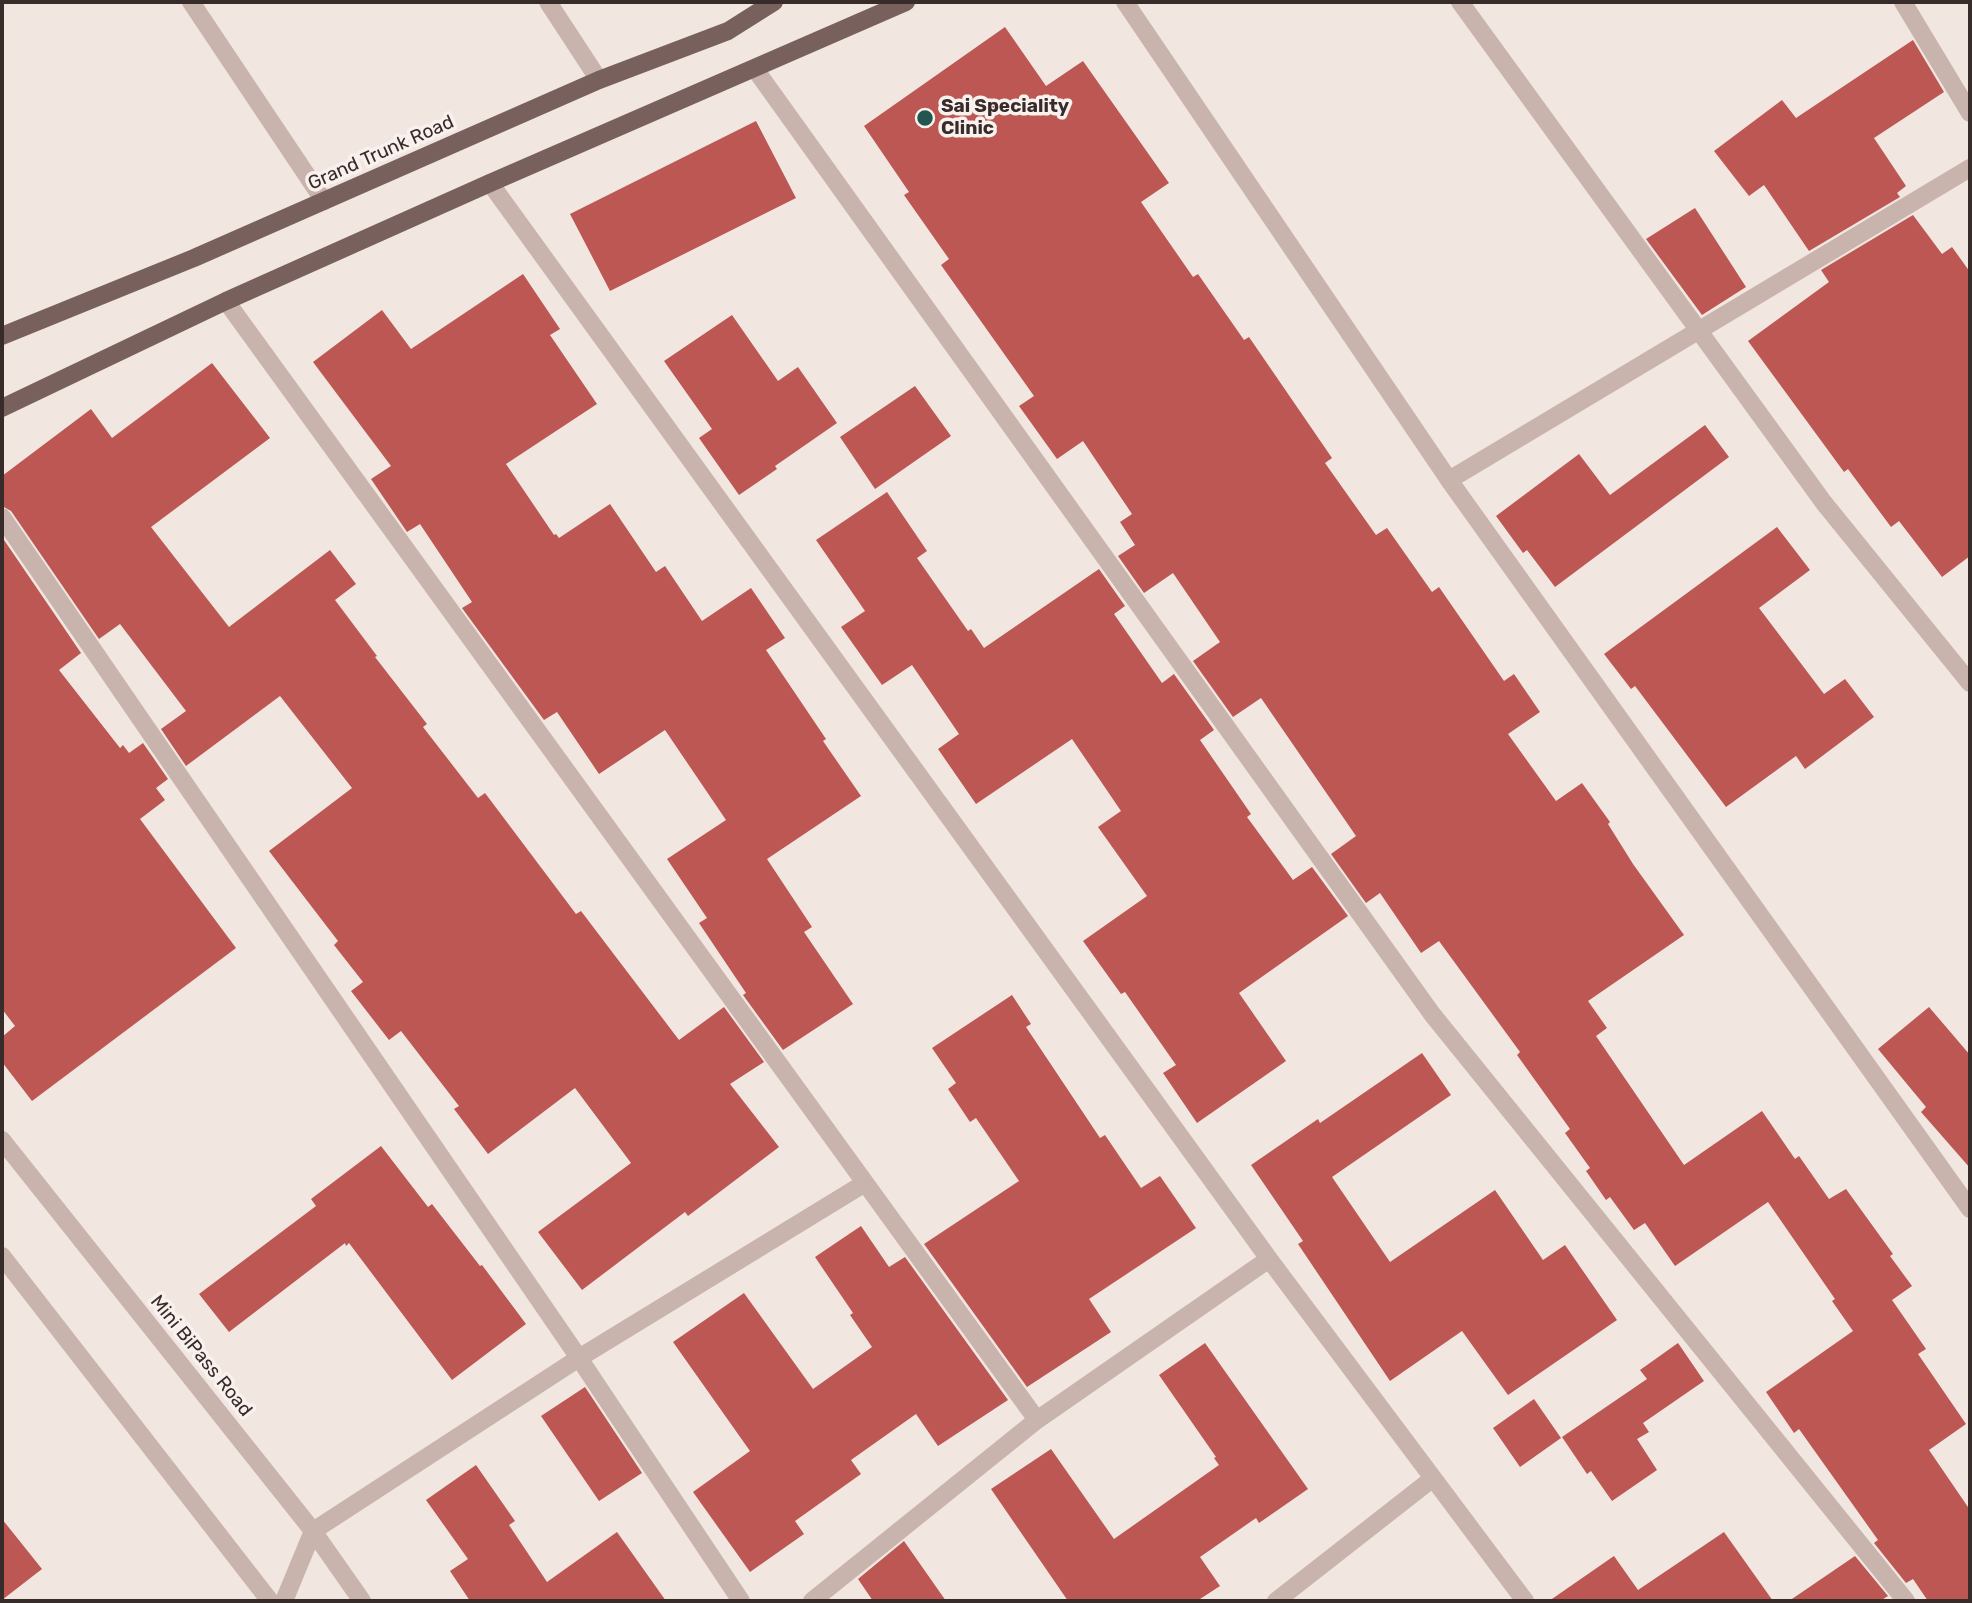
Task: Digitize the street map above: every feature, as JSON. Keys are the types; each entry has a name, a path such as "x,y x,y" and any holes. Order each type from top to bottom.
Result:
{"main road":[{"name":"Grand Trunk Road","path":"2,335 194,258 599,80 728,31 774,2"},
{"path":"2,408 226,301 905,2"}],"street":[{"path":"191,2 324,201"},
{"path":"548,2 599,80"},
{"path":"1125,2 1449,480 1970,1209"},
{"path":"1460,2 1824,503 1970,683"},
{"path":"1903,2 1970,113"},
{"path":"755,69 1432,1014 1906,1601"},
{"path":"1449,480 1970,168"},
{"path":"490,183 1269,1259 1525,1601"},
{"path":"226,301 1037,1420"},
{"path":"2,517 579,1358 741,1601"},
{"name":"Mini BiPass Road","path":"2,1140 313,1531 362,1601"},
{"path":"284,1601 313,1531 579,1358 865,1183"},
{"path":"2,1256 270,1601"},
{"path":"812,1601 1037,1420 1269,1259"},
{"path":"1276,1601 1432,1479"}],"building":[{"path":"1005,27 1046,86 1083,61 1169,183 1141,202 1193,277 1198,274 1244,340 1249,337 1332,458 1325,463 1376,535 1387,528 1432,592 1439,587 1504,681 1514,674 1540,712 1508,734 1556,801 1582,783 1610,822 1608,824 1633,864 1684,935 1588,1001 1607,1028 1596,1036 1684,1165 1762,1111 1795,1159 1799,1156 1829,1199 1846,1189 1893,1254 1890,1256 1912,1286 1892,1300 1926,1349 1918,1354 1966,1424 1929,1450 1970,1510 1970,1601 1928,1601 1913,1579 1906,1583 1874,1543 1878,1540 1799,1429 1794,1433 1766,1392 1853,1331 1832,1301 1835,1299 1768,1202 1675,1266 1645,1223 1634,1230 1610,1197 1606,1200 1586,1171 1590,1168 1565,1133 1570,1129 1517,1055 1520,1052 1439,941 1421,953 1380,893 1366,903 1331,854 1356,836 1261,698 1233,717 1193,661 1220,642 1173,573 1144,593 1118,556 1135,545 1120,522 1132,514 1083,441 1057,459 1019,406 1034,396 941,265 949,259 904,195 909,192 864,126"},
{"path":"1913,40 1944,92 1874,138 1906,186 1897,193 1900,197 1809,251 1764,185 1749,196 1714,151 1782,100 1796,118"},
{"path":"756,121 796,198 610,291 570,214"},
{"path":"1695,208 1746,287 1702,315 1646,239"},
{"path":"1913,215 1942,254 1952,247 1970,272 1970,556 1942,577 1899,521 1891,527 1848,469 1844,472 1748,341 1829,282 1821,270"},
{"path":"523,274 560,329 550,335 597,404 506,464 554,535 559,538 610,504 656,572 665,566 702,621 751,588 785,638 766,650 861,796 767,859 812,927 804,932 853,1004 783,1050 743,995 746,993 699,923 707,918 667,859 726,820 665,730 599,774 557,712 544,720 462,608 472,602 420,524 407,532 371,479 391,466 313,362 382,310 411,349"},
{"path":"732,315 778,381 798,367 837,423 739,495 699,438 712,429 664,361"},
{"path":"212,363 270,438 151,527 229,627 330,550 356,584 335,600 427,724 423,727 478,798 485,793 576,914 581,911 679,1040 724,1007 764,1062 730,1084 779,1147 688,1216 685,1212 582,1290 538,1232 631,1163 575,1088 488,1154 454,1109 459,1106 401,1031 389,1040 351,991 363,982 334,945 338,941 269,851 352,788 280,696 186,766 161,729 186,711 120,624 99,639 11,511 2,506 2,476 91,409 112,438"},
{"path":"915,386 951,436 875,489 840,437"},
{"path":"1705,425 1729,457 1555,587 1527,550 1523,553 1496,516 1579,454 1610,495"},
{"path":"887,492 927,551 917,558 968,631 971,629 984,648 1099,569 1125,606 1114,614 1162,683 1174,674 1214,730 1200,740 1251,814 1247,817 1293,880 1312,867 1348,916 1239,993 1286,1061 1197,1123 1163,1073 1176,1065 1125,992 1121,994 1083,941 1147,896 1098,827 1121,811 1072,739 976,804 938,749 959,734 912,665 882,685 841,627 865,611 816,540"},
{"path":"1777,527 1810,570 1759,608 1824,694 1845,679 1874,717 1805,769 1796,756 1726,807 1635,686 1631,689 1604,654"},
{"path":"2,537 81,653 59,670 120,748 123,745 129,753 143,743 168,779 156,788 165,800 140,819 236,948 32,1101 2,1062 2,1037 15,1026 2,1009"},
{"path":"1012,995 1031,1024 1026,1027 1100,1138 1105,1135 1141,1188 1160,1176 1196,1228 1089,1299 1111,1332 1027,1387 924,1244 1019,1181 976,1118 970,1122 948,1089 956,1083 932,1048"},
{"path":"1929,1007 1970,1055 1970,1168 1921,1112 1926,1107 1878,1049"},
{"path":"1422,1053 1451,1095 1332,1177 1390,1262 1495,1190 1543,1260 1565,1245 1617,1320 1508,1395 1462,1331 1390,1381 1298,1244 1303,1241 1251,1165 1318,1119 1320,1123"},
{"path":"381,1146 428,1207 432,1204 480,1266 482,1265 526,1324 452,1380 349,1243 346,1246 345,1243 229,1332 199,1294 316,1206 311,1199"},
{"path":"861,1226 889,1267 905,1257 1008,1400 938,1446 916,1414 851,1460 861,1474 795,1521 804,1534 750,1572 693,1492 750,1451 673,1342 744,1293 813,1389 872,1347 850,1315 853,1313 815,1257"},
{"path":"1205,1343 1308,1489 1259,1523 1256,1518 1200,1557 1220,1586 1197,1601 1068,1601 991,1489 1051,1449 1114,1539 1219,1465 1159,1375"},
{"path":"1678,1343 1704,1381 1643,1423 1649,1432 1637,1439 1657,1470 1612,1501 1591,1471 1587,1474 1562,1437 1647,1379 1640,1370"},
{"path":"585,1387 642,1473 599,1501 541,1416"},
{"path":"1534,1399 1561,1438 1520,1467 1493,1428"},
{"path":"476,1465 515,1521 509,1525 547,1582 617,1532 666,1601 470,1601 450,1571 468,1559 426,1500"},
{"path":"2,1519 42,1569 2,1600"},
{"path":"1724,1532 1773,1601 1549,1601 1614,1556 1638,1590"},
{"path":"904,1541 946,1601 873,1601 858,1579"},
{"path":"1855,1556 1888,1596 1880,1601 1789,1601"}],"place":[{"name":"Sai Speciality Clinic","path":"925,118"}]}
